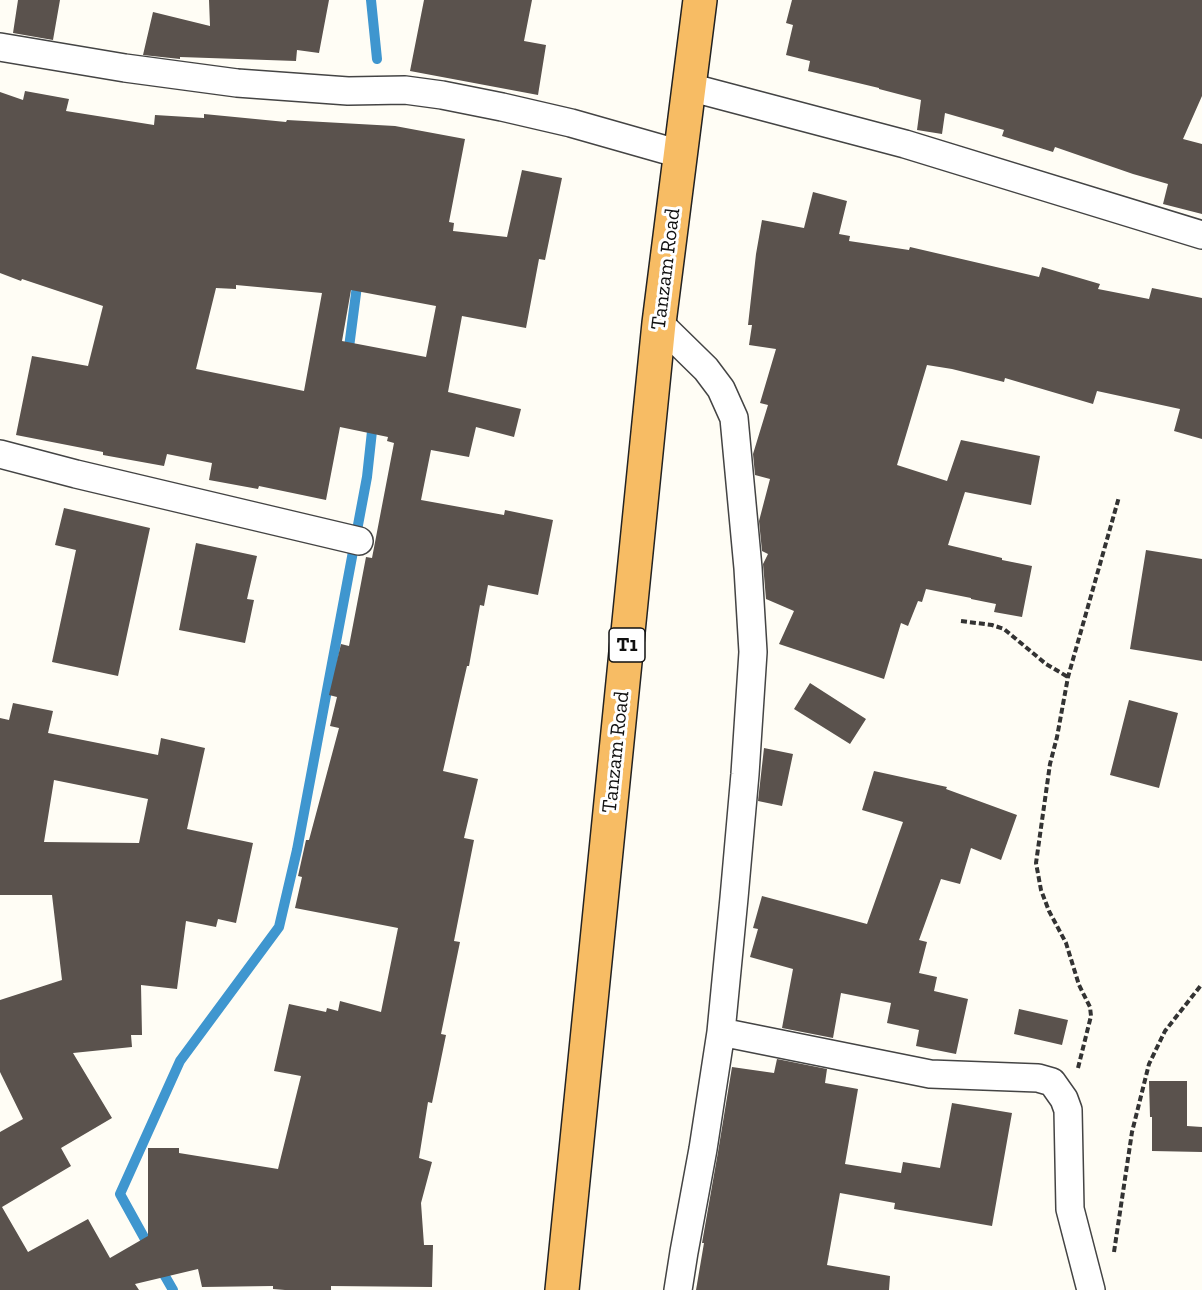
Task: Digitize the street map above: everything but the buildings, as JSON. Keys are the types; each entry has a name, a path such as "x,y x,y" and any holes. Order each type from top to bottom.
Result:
{"highway":[{"name":"Tanzam Road","path":"562,1290 659,322 700,0"}],"street":[{"path":"0,47 125,68 237,83 348,91 405,90 442,95 502,106 571,123 680,154"},
{"path":"689,87 905,144 1202,236"},
{"path":"659,322 706,369 721,389 734,418 748,568 753,652 735,898 721,1032 704,1149 678,1290"},
{"path":"0,454 359,541"},
{"path":"721,1032 930,1074 1038,1077 1052,1082 1064,1099 1068,1110 1070,1209 1091,1290"}],"path":[{"path":"1068,1110 1091,1011 1079,986 1066,943 1048,911 1041,890 1036,862 1050,764 1068,678 1119,497"},
{"path":"962,621 1004,629 1046,664 1068,678"},
{"path":"1113,1255 1132,1132 1149,1064 1165,1031 1202,984"}],"waterway":[{"path":"371,0 377,59"},
{"path":"348,355 358,278"},
{"path":"151,1250 120,1194 180,1061 279,927 297,850 367,477 373,422"},
{"path":"158,1264 173,1290"}]}
